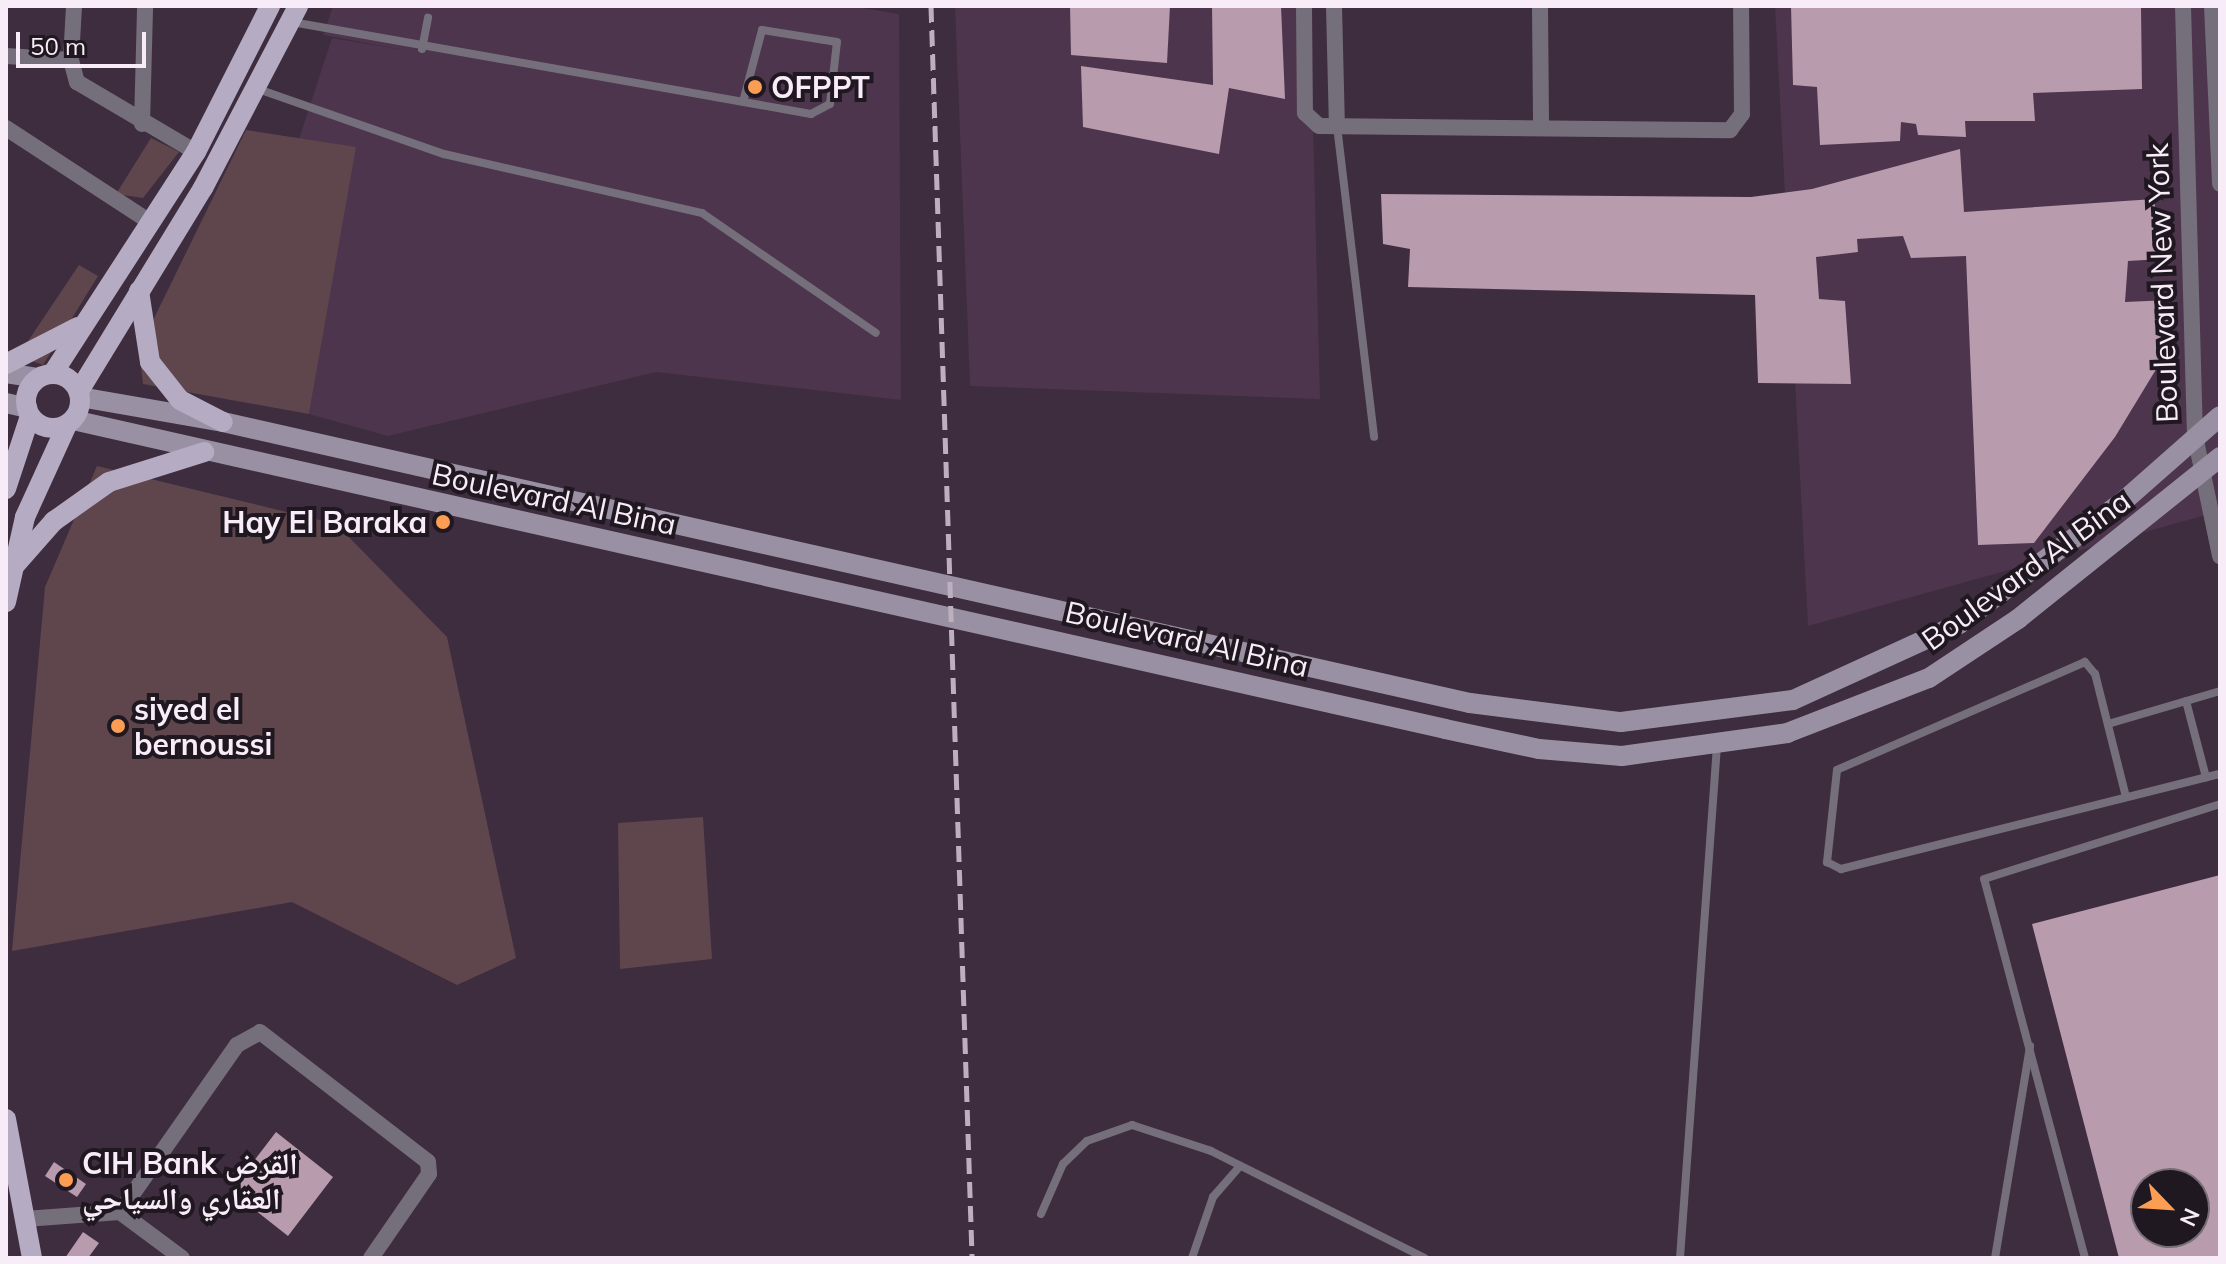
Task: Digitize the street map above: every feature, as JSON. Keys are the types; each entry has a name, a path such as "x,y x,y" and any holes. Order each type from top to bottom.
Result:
{"main road":[{"path":"6,489 28,412 45,376 88,320 196,152 237,78 270,6"},
{"path":"6,602 10,571 37,486 70,422 79,394 258,89 294,14"},
{"path":"237,78 258,89"},
{"path":"139,291 142,339 157,372 180,400 223,422"},
{"path":"6,364 88,320"},
{"path":"6,373 45,376 79,394"},
{"name":"Boulevard Al Bina","path":"79,394 223,422 1470,703 1621,722 1793,700 1959,624 2126,499 2220,416"},
{"path":"6,403 28,412 50,428 70,422"},
{"name":"Boulevard Al Bina","path":"70,422 1539,749 1622,756 1787,733 1929,678 2018,619 2220,457"},
{"path":"10,571 54,521 109,482 204,452"},
{"path":"6,1119 32,1258"}],"street":[{"path":"74,6 71,60 87,91 196,152"},
{"path":"142,124 145,6"},
{"path":"1304,6 1305,113 1319,126 1541,123 1730,130 1742,114 1741,6"},
{"path":"1334,6 1337,126"},
{"path":"1540,6 1541,123"},
{"name":"Boulevard New York","path":"2183,6 2195,436 2198,476 2220,556"},
{"name":"Boulevard New York","path":"2212,6 2220,184"},
{"path":"6,56 71,60"},
{"path":"6,128 95,193 150,222"},
{"path":"120,1212 237,1045 260,1032 428,1162 429,1174 371,1258"},
{"path":"25,1219 120,1212 182,1258"}],"lane":[{"path":"294,14 422,49 743,102 821,113 833,98 837,42 762,30 743,102"},
{"path":"422,49 428,18"},
{"path":"258,89 419,147 702,213 876,333"},
{"path":"1337,126 1374,437"},
{"path":"2126,797 2095,674 2085,662 1837,770 1827,862 1841,869 2220,774"},
{"path":"2108,724 2220,691"},
{"path":"2186,701 2206,777"},
{"path":"1680,1258 1717,744"},
{"path":"2085,1258 2030,1041 1984,879 2220,804"},
{"path":"1995,1258 2030,1041"},
{"path":"1041,1214 1063,1164 1087,1141 1132,1125 1240,1166 1425,1258"},
{"path":"1192,1258 1213,1197 1240,1166"}],"shaded area":[{"path":"333,6 850,6 899,14 901,400 656,372 388,436 309,414 355,148 299,139 332,38 404,50 323,35"},
{"path":"955,6 1310,6 1320,399 970,386"},
{"path":"1775,6 2220,6 2220,511 1808,626"},
{"path":"246,130 356,147 309,414 143,384 139,349"},
{"path":"151,138 179,152 143,198 116,194"},
{"path":"79,265 98,276 43,365 18,356"},
{"path":"97,466 336,524 447,637 516,958 457,985 292,902 12,951 45,587"},
{"path":"703,817 712,959 620,969 618,823"}],"building":[{"path":"1070,6 1170,6 1167,63 1071,55"},
{"path":"1212,6 1281,6 1285,99 1229,88 1219,154 1083,127 1081,66 1213,85"},
{"path":"1791,6 2141,6 2142,89 2033,93 2035,121 1965,121 1966,137 1918,135 1916,124 1901,122 1900,141 1820,145 1817,87 1793,85"},
{"path":"1960,149 1964,212 2154,199 2161,259 2128,261 2125,302 2170,300 2169,348 2115,437 2034,543 1978,545 1966,256 1911,258 1903,236 1857,239 1858,252 1816,257 1819,299 1845,301 1851,384 1758,383 1755,295 1408,287 1410,249 1383,244 1381,194 1751,197 1812,189"},
{"path":"2220,875 2220,1258 2119,1258 2032,924"},
{"path":"276,1132 333,1177 288,1236 231,1191"},
{"name":"CIH Bank القرض العقاري والسياحي","path":"54,1162 86,1184 77,1197 45,1176"},
{"path":"83,1232 99,1243 88,1258 65,1258"}],"railway":[{"path":"931,6 972,1258"}],"place":[{"name":"OFPPT","path":"755,87"},
{"name":"Hay El Baraka","path":"443,522"},
{"name":"siyed el bernoussi","path":"118,726"},
{"name":"CIH Bank القرض العقاري والسياحي","path":"66,1180"}]}
